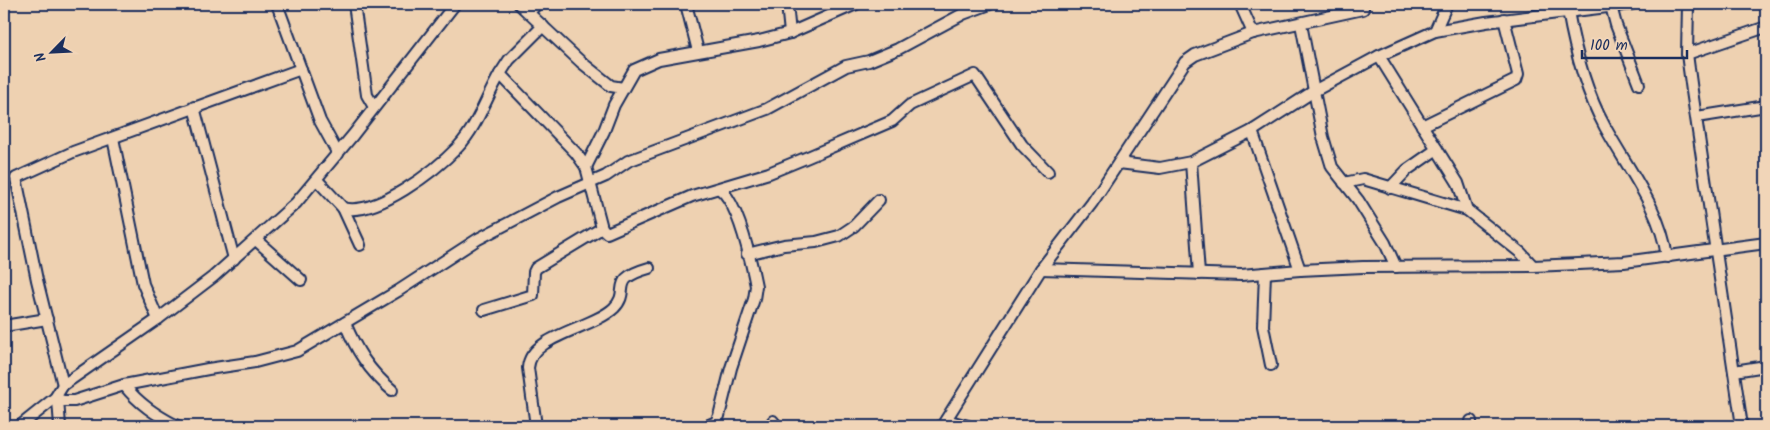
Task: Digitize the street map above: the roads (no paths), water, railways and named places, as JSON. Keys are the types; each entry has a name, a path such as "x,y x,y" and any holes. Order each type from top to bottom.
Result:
{"street":[{"path":"277,4 320,121 338,154"},
{"path":"354,4 367,95 374,108"},
{"path":"60,426 57,399 63,385 158,319 256,240 317,180 455,4"},
{"path":"519,4 611,86 623,88"},
{"path":"529,12 537,4"},
{"path":"686,4 698,51"},
{"path":"787,4 790,32"},
{"path":"586,167 604,132 614,105 634,70 644,64 698,51 759,41 790,32 856,4"},
{"path":"20,426 57,399 74,401 124,385 277,358 297,350 346,323 478,239 606,176 628,161 767,109 846,66 869,61 898,49 963,14 990,4"},
{"path":"1240,4 1253,33"},
{"path":"1436,32 1447,4"},
{"path":"1119,163 1160,168 1191,162 1252,131 1314,91 1379,56 1450,27 1632,4"},
{"path":"1688,4 1687,54 1742,426"},
{"path":"1611,6 1616,25 1639,84"},
{"path":"968,426 944,423 1041,269 1081,218 1185,62 1195,55 1253,33 1363,9"},
{"path":"1568,11 1574,43 1600,114 1655,214 1664,237 1668,257"},
{"path":"1422,126 1516,80 1517,68 1504,19"},
{"path":"1301,24 1323,137 1332,167 1358,200 1385,244 1396,267"},
{"path":"343,208 356,210 368,208 387,200 430,170 458,147 471,130 509,60 544,26"},
{"path":"1687,54 1766,27"},
{"path":"1379,56 1458,183 1467,210"},
{"path":"63,385 16,178 27,171 194,107 301,69"},
{"path":"500,74 576,153 586,167 602,228 604,232 608,233 670,205 710,190 720,189 769,173 892,121 910,105 975,75 1022,145 1048,172"},
{"path":"611,86 614,105"},
{"path":"1696,117 1766,106"},
{"path":"194,107 234,259"},
{"path":"1252,131 1300,270"},
{"path":"113,138 143,284 158,319"},
{"path":"1390,188 1407,170 1437,149"},
{"path":"1191,162 1199,274"},
{"path":"1344,183 1363,179 1467,210 1521,253 1533,266"},
{"path":"317,180 343,208 360,245"},
{"path":"707,426 716,422 719,416 731,368 754,299 756,286 734,210 728,195 720,189"},
{"path":"748,254 784,245 816,242 839,236 854,226 879,200"},
{"path":"484,310 533,295 534,272 536,268 602,228"},
{"path":"256,240 301,280"},
{"path":"1041,269 1199,274 1396,267 1533,266 1624,262 1715,252 1766,243"},
{"path":"536,426 528,368 529,360 533,354 543,344 610,311 618,303 625,279 632,273 649,268"},
{"path":"1265,273 1264,326 1271,365"},
{"path":"4,326 47,320"},
{"path":"346,323 364,360 372,371 392,390"},
{"path":"1734,371 1766,366"},
{"path":"124,385 133,397 152,413 177,426"}]}
